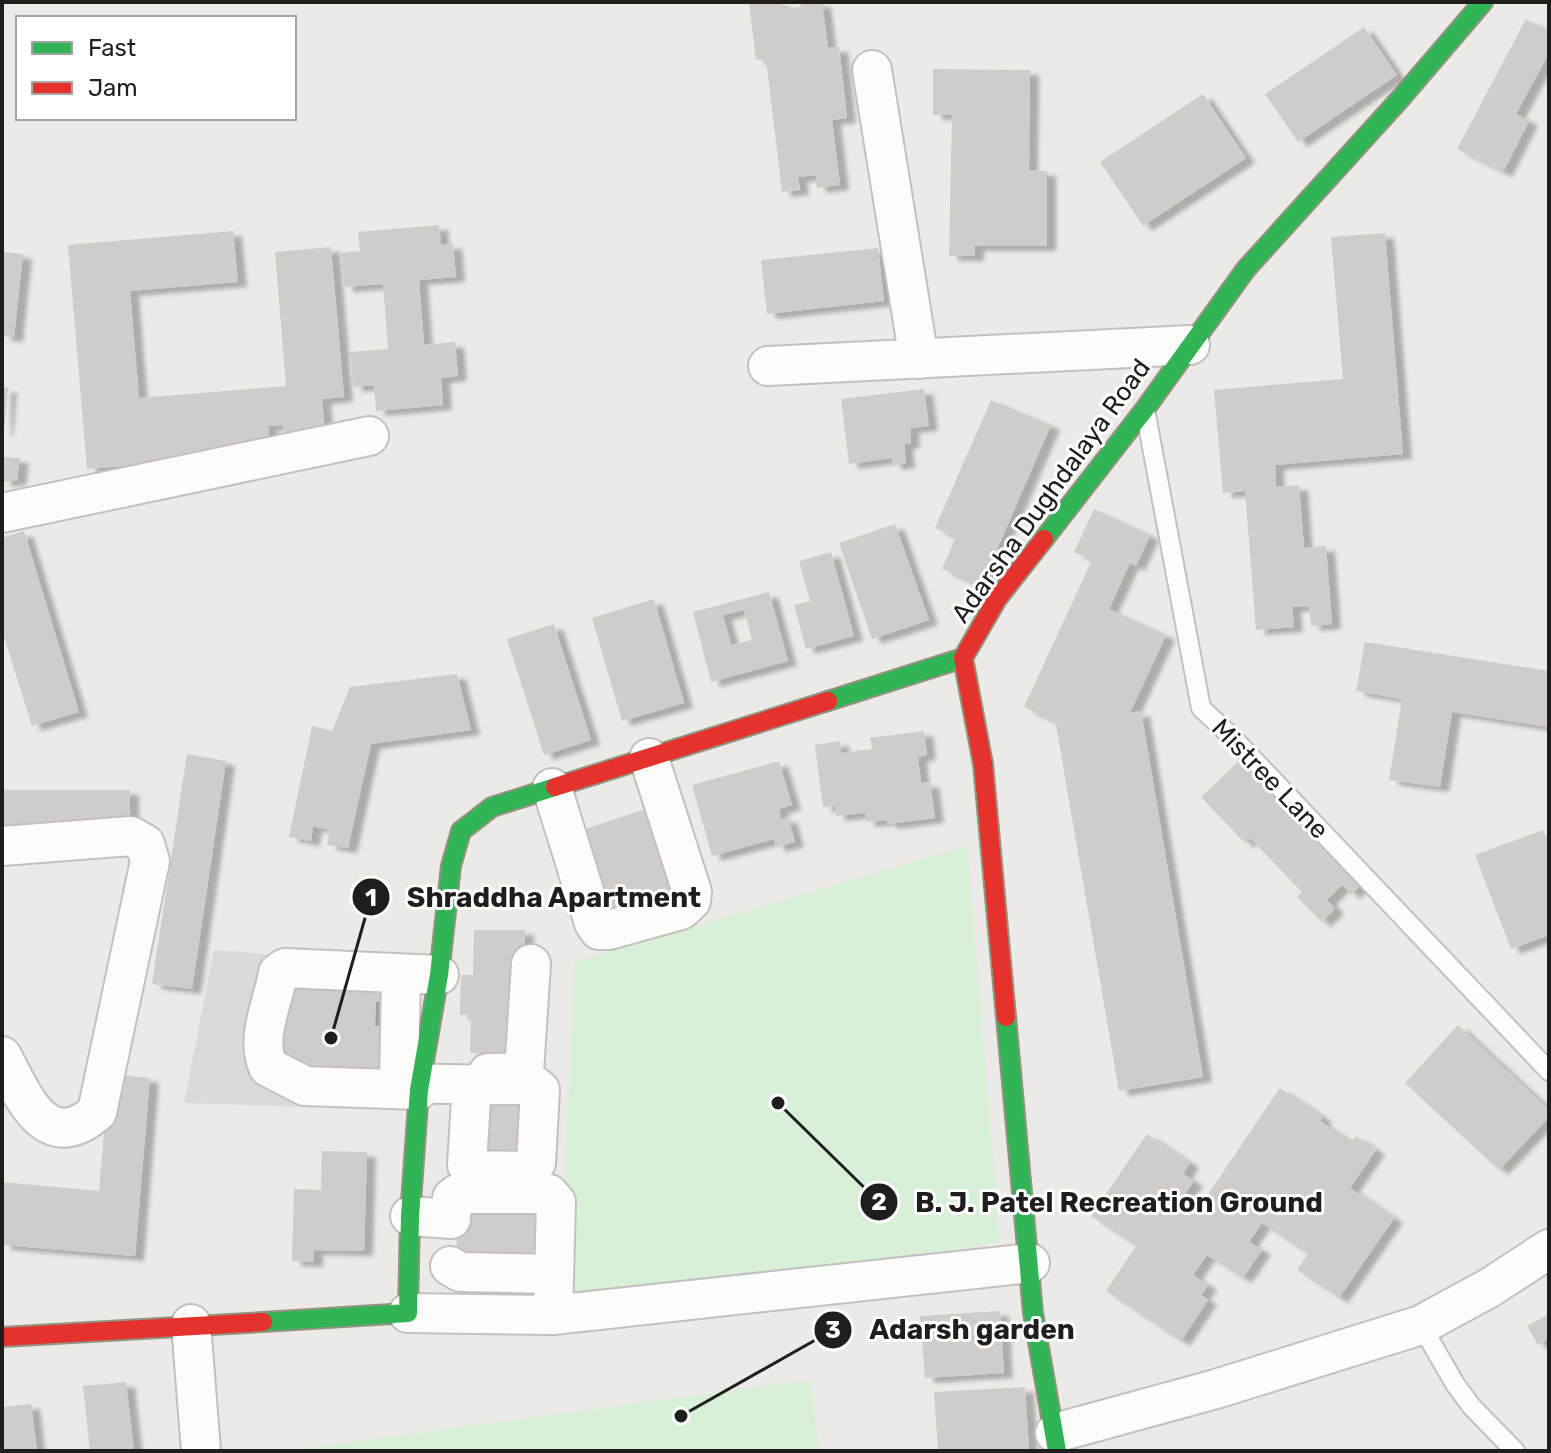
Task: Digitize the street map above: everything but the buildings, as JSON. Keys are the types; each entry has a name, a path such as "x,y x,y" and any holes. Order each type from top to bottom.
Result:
{"street":[{"name":"Adarsha Dughdalaya Road","path":"1056,1442 1033,1313 983,764 963,658 997,599 1145,409 1246,269 1483,2"},
{"path":"872,70 919,359"},
{"path":"768,366 1190,345"},
{"path":"2,513 369,436"},
{"path":"415,1084 439,975 451,866 461,831 492,807 963,658"},
{"path":"552,788 594,923 599,930 681,910 691,901 692,892 649,758"},
{"path":"2,846 131,836 145,844 150,861 97,1112 81,1127 56,1128 33,1113 2,1056"},
{"path":"415,1084 524,1072 531,964"},
{"path":"439,975 285,968 278,973 274,1000 267,1011 263,1056 268,1067 305,1086 415,1084 472,1084 534,1085 540,1090 536,1163 531,1171 473,1170 467,1165 472,1084"},
{"path":"401,974 415,1084 408,1313"},
{"path":"414,1157 468,1158"},
{"path":"553,1315 556,1202 549,1194 457,1194 452,1198 451,1239 460,1272 554,1274"},
{"path":"410,1216 451,1239"},
{"path":"1056,1442 1421,1325 1489,1288 1549,1249"},
{"path":"2,1337 408,1313 553,1315 1030,1263"},
{"path":"191,1324 201,1451"}],"lane":[{"name":"Mistree Lane","path":"1145,409 1201,708 1549,1071"},
{"path":"1421,1325 1472,1407 1515,1451"}],"shaded area":[{"path":"214,950 378,963 379,1109 184,1103"}],"green space":[{"path":"967,846 1000,1243 559,1303 575,962"},
{"path":"810,1380 819,1451 286,1451"}],"traffic: fast":[{"path":"1044,539 1145,409 1246,269 1483,2"},
{"path":"828,701 963,658"},
{"path":"263,1322 408,1313 410,1216 419,1090 439,975 451,866 461,831 492,807 555,787"},
{"path":"1006,1017 1033,1313 1057,1451"}],"traffic: jam":[{"path":"1006,1017 983,764 963,658 997,599 1044,539"},
{"path":"555,787 828,701"},
{"path":"2,1337 263,1322"}],"place":[{"name":"Shraddha Apartment","path":"331,1038"},
{"name":"B. J. Patel Recreation Ground","path":"778,1103"},
{"name":"Adarsh garden","path":"681,1416"}]}
